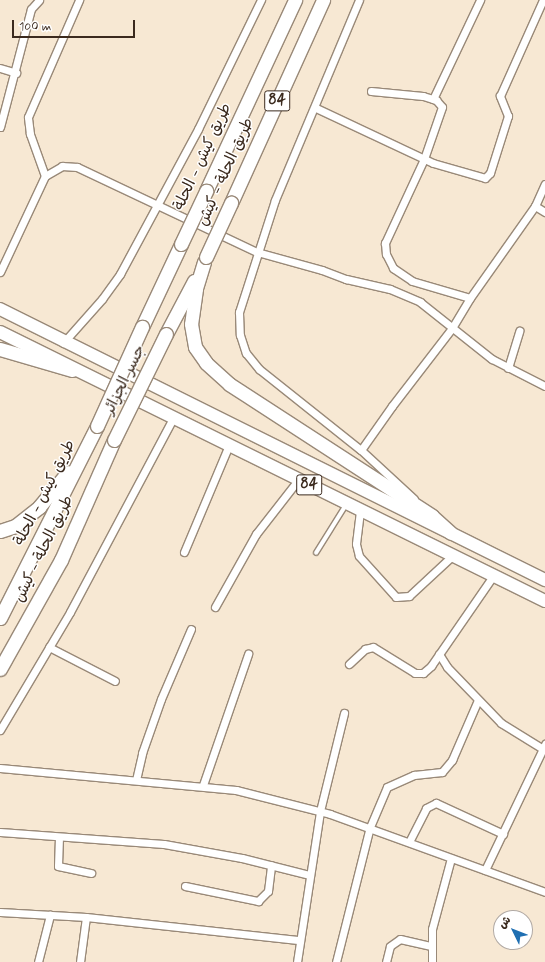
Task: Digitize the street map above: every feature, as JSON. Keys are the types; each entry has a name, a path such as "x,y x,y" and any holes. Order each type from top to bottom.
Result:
{"highway":[{"name":"طريق كيش - الحلة","path":"142,328 295,0"},
{"name":"طريق الحلة - كيش","path":"166,334 205,260 323,0"},
{"path":"205,260 196,289 190,324 195,347 206,363 229,384 432,516 451,533"},
{"name":"جسر الجزائر","path":"97,426 142,328"},
{"name":"جسر الجزائر","path":"114,440 166,334"},
{"path":"0,349 72,370"},
{"name":"طريق كيش - الحلة","path":"0,618 97,426"},
{"name":"طريق الحلة - كيش","path":"0,669 61,560 114,440"},
{"path":"0,531 15,526 39,507 89,443"}],"main road":[{"path":"0,309 64,343 542,578"},
{"path":"0,332 72,370"},
{"name":"84","path":"72,370 229,445 545,601"},
{"path":"508,583 518,577 518,566"},
{"path":"530,594 529,583 542,578"}],"street":[{"path":"0,127 32,10 39,0"},
{"path":"45,176 30,134 28,117 79,0"},
{"path":"64,343 114,283 158,205 261,0"},
{"path":"359,0 316,108 275,200 256,252 239,312 240,335 246,353 270,379 361,450 432,516"},
{"path":"433,99 480,0"},
{"path":"316,108 424,159 473,176 488,177 508,116 500,96 543,0"},
{"path":"0,68 16,73"},
{"path":"371,91 411,93 433,99 442,107 424,159 385,243 386,254 393,268 412,281 470,298"},
{"path":"0,272 45,176 62,166 77,167 256,252 322,270 346,279 390,290 420,302 492,359 545,386"},
{"path":"361,450 392,406 452,328 470,298 535,206 545,184"},
{"path":"535,206 545,212"},
{"path":"508,368 519,331"},
{"path":"0,730 49,647 173,418"},
{"path":"184,552 229,445"},
{"path":"214,607 256,534 298,480"},
{"path":"360,511 356,544 359,556 396,597 409,596 452,556"},
{"path":"349,664 364,650 372,647 415,672 423,673 439,654 493,576"},
{"path":"136,780 142,753 160,699 191,629"},
{"path":"49,647 115,681"},
{"path":"203,785 248,654"},
{"path":"439,654 478,700 501,723 544,747 485,870"},
{"path":"336,962 370,827 387,787 414,775 442,772 452,760 478,700"},
{"path":"297,962 298,940 320,811 344,713"},
{"path":"0,768 203,785 236,790 320,811 370,827 545,892"},
{"path":"409,842 426,808 436,803 502,834"},
{"path":"0,832 164,844 271,866 309,876"},
{"path":"59,837 58,866 92,873"},
{"path":"432,962 432,928 451,858"},
{"path":"185,886 258,901 268,891 271,866"},
{"path":"0,912 86,917 298,940"},
{"path":"38,962 50,915"},
{"path":"80,962 86,917"},
{"path":"386,962 390,946 400,939 432,946"}],"lane":[{"path":"316,553 347,504"}]}
